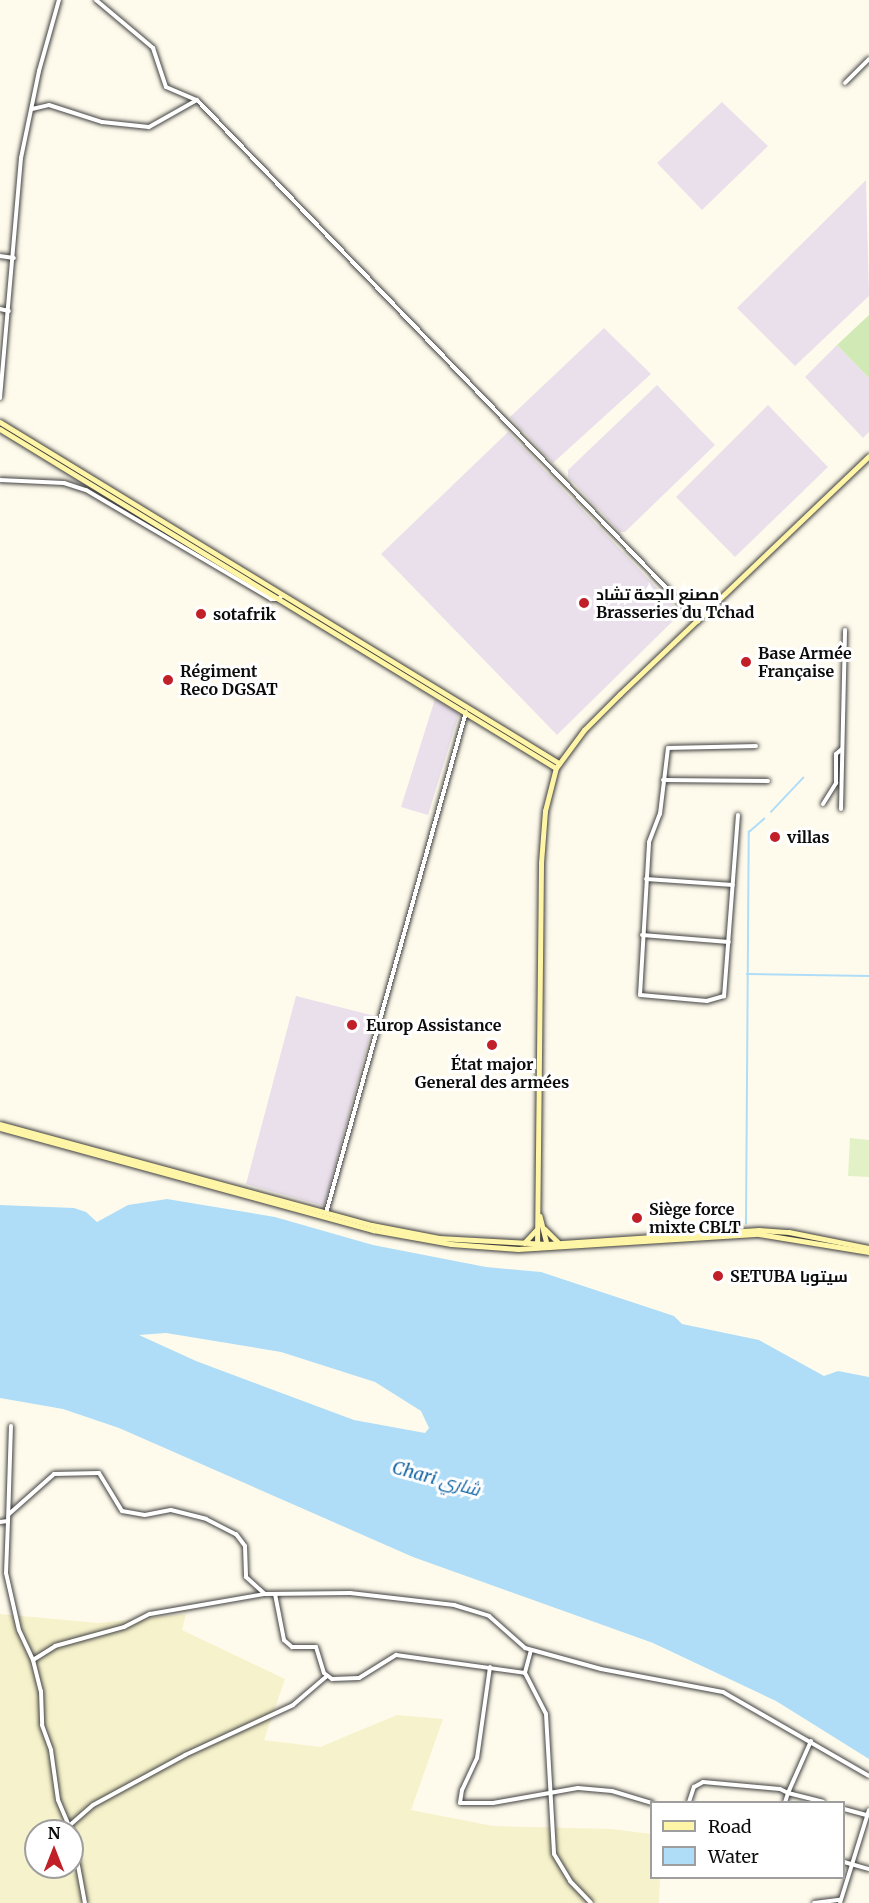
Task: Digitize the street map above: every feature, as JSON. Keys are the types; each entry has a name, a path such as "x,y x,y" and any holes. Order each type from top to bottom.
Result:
{"main road":[{"path":"0,422 281,597"},
{"path":"0,429 557,765"},
{"path":"547,1246 539,1214 541,863 545,811 557,765 613,701 869,456"},
{"path":"550,760 564,755"},
{"path":"550,760 553,775"},
{"path":"0,1126 416,1239 485,1248 759,1234 869,1252"},
{"path":"326,1215 440,1238 537,1246"},
{"path":"523,1244 541,1227"},
{"path":"537,1246 541,1227"},
{"path":"541,1227 558,1242"},
{"path":"547,1246 558,1242 759,1230 869,1248"}],"street":[{"path":"0,398 21,158 59,0"},
{"path":"96,0 153,48 166,87 197,100 698,621"},
{"path":"844,83 869,59"},
{"path":"32,110 49,105 102,122 149,127 197,100"},
{"path":"0,256 14,258"},
{"path":"0,309 9,310"},
{"path":"0,480 63,483 86,490 271,599 281,597"},
{"path":"841,809 845,630"},
{"path":"326,1215 467,709"},
{"path":"738,815 724,996 707,1001 640,995 649,842 660,814 663,780 671,746 756,746"},
{"path":"823,804 834,789 836,754 842,749"},
{"path":"663,780 768,781"},
{"path":"646,879 733,885"},
{"path":"642,935 729,942"},
{"path":"11,1426 6,1573 19,1630 33,1660 58,1800 66,1819"},
{"path":"9,1514 54,1474 99,1473 122,1511 145,1515 171,1510 206,1519 236,1534 245,1546 246,1577 265,1594"},
{"path":"0,1522 8,1521"},
{"path":"33,1660 55,1646 124,1627 150,1614 265,1594 350,1593 454,1605 489,1616 519,1645 531,1649 601,1669 723,1692 869,1776"},
{"path":"275,1594 284,1640 292,1647 316,1647 327,1676"},
{"path":"531,1649 525,1674 546,1714 550,1835 557,1861 591,1903"},
{"path":"81,1819 93,1805 185,1755 293,1705 327,1676 359,1677 396,1655 490,1667 525,1674"},
{"path":"490,1667 477,1758 462,1790 460,1803 493,1803 550,1792 593,1789 650,1803"},
{"path":"786,1801 811,1741"},
{"path":"690,1801 694,1786 703,1782 745,1784 816,1801"},
{"path":"814,1903 840,1902 868,1813 845,1809"},
{"path":"845,1862 869,1869"},
{"path":"80,1879 84,1903"}],"shaded area":[{"path":"722,102 768,146 702,210 657,163"},
{"path":"866,180 869,296 795,366 737,308"},
{"path":"604,328 651,374 553,463 510,417"},
{"path":"837,345 869,378 869,432 863,438 805,377"},
{"path":"657,385 715,445 625,532 620,532 568,477 568,470"},
{"path":"768,405 828,467 735,557 676,497"},
{"path":"508,432 681,613 557,735 381,554"},
{"path":"435,699 459,714 428,815 401,807"},
{"path":"296,996 375,1016 324,1206 246,1184"},
{"path":"0,1614 98,1623 186,1614 182,1630 285,1679 264,1740 320,1747 397,1715 443,1719 411,1810 493,1826 611,1829 650,1834 650,1879 660,1879 659,1903 0,1903"}],"green space":[{"path":"869,315 869,378 837,345"},
{"path":"850,1138 869,1140 869,1177 848,1176"}],"water":[{"name":"Chari شاري","path":"167,1199 275,1217 373,1245 486,1267 541,1272 674,1316 682,1324 759,1340 824,1376 838,1371 869,1377 869,1759 776,1701 653,1643 413,1557 119,1428 63,1409 0,1398 0,1205 74,1208 86,1212 97,1222 128,1205","holes":["166,1333 281,1352 375,1382 421,1411 429,1428 425,1433 354,1420 196,1361 139,1335"]}],"waterway":[{"path":"771,812 803,778"},
{"path":"746,1224 749,832 764,819"},
{"path":"747,974 869,976"}],"place":[{"name":"مصنع الجعة تشاد Brasseries du Tchad","path":"584,603"},
{"name":"sotafrik","path":"201,614"},
{"name":"Base Armée Française","path":"746,662"},
{"name":"Régiment Reco DGSAT","path":"168,680"},
{"name":"villas","path":"775,837"},
{"name":"Europ Assistance","path":"352,1025"},
{"name":"État major General des armées","path":"492,1045"},
{"name":"Siège force mixte CBLT","path":"637,1218"},
{"name":"SETUBA سيتوبا","path":"718,1276"}]}
